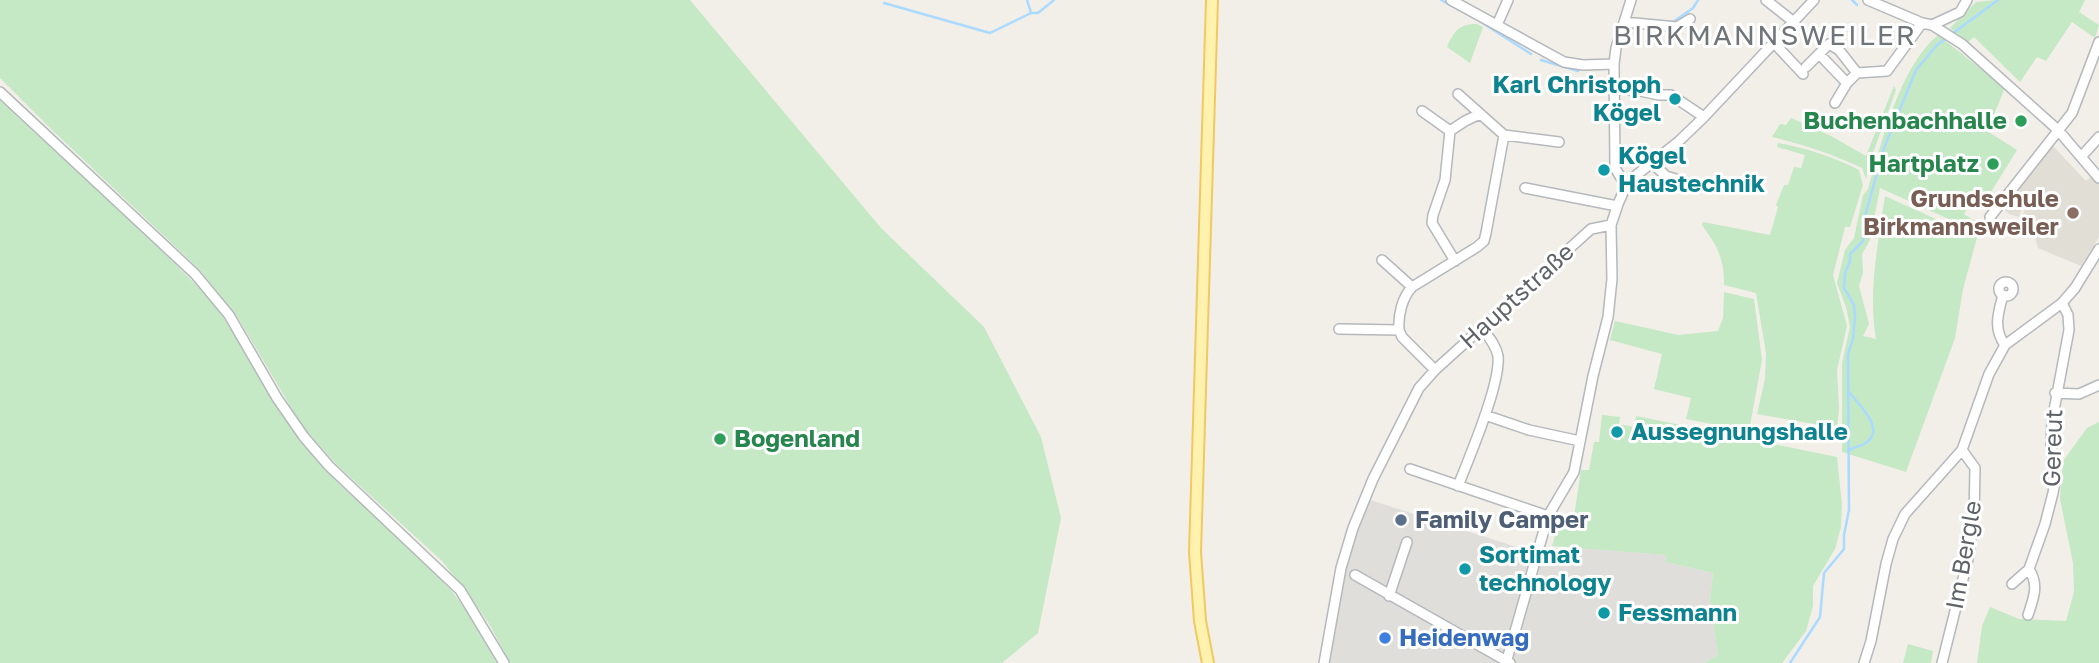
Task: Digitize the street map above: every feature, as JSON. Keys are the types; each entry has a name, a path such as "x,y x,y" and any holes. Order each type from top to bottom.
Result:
{"main road":[{"path":"1208,663 1200,621 1195,552 1212,0"}],"street":[{"path":"1451,0 1564,62 1583,65 1614,64"},
{"path":"1497,25 1508,0"},
{"path":"1626,186 1615,169 1614,64 1616,48 1631,0"},
{"path":"1766,0 1795,23"},
{"path":"1355,575 1508,662 1548,516 1574,472 1592,376 1608,317 1612,279 1611,225 1626,186 1704,117 1814,0"},
{"path":"1868,0 1932,26 1962,44 2058,130 2099,178"},
{"path":"1835,103 1847,83 1857,74 1881,73 1889,69 1932,26 1960,12 1967,0"},
{"path":"1624,22 1677,27 1690,19"},
{"path":"1990,217 2072,113 2099,42"},
{"path":"1775,44 1804,71 1829,44 1839,50 1857,74"},
{"path":"1819,54 1847,83"},
{"path":"1615,89 1671,95 1704,117"},
{"path":"0,92 195,274 229,315 277,398 304,437 330,466 460,590 504,663"},
{"path":"1458,94 1504,135 1559,142"},
{"path":"1422,111 1450,131"},
{"path":"1450,131 1480,114"},
{"path":"1450,131 1445,180 1432,223 1455,261"},
{"path":"1435,370 1402,337 1399,330 1405,294 1484,241 1504,135"},
{"path":"2081,157 2099,137"},
{"path":"1652,163 1666,176 1698,186"},
{"path":"1525,188 1617,206"},
{"name":"Hauptstraße","path":"1324,663 1341,568 1353,528 1373,479 1419,388 1435,370 1591,229 1611,225"},
{"path":"1864,663 1893,539 1905,514 1962,450 1989,374 2005,345 2062,303 2075,288 2099,249"},
{"path":"1382,260 1412,288"},
{"path":"2003,295 1997,325 1999,337 2005,345"},
{"name":"Gereut","path":"2012,584 2029,569 2045,524 2055,482 2051,446 2056,393 2069,330 2068,315 2062,303"},
{"path":"1458,486 1485,415 1497,370 1497,355 1482,328"},
{"path":"1339,329 1399,330"},
{"path":"2056,393 2079,394 2099,385"},
{"path":"1485,415 1529,430 1580,442"},
{"name":"Im Bergle","path":"1942,663 1968,559 1974,518 1975,468 1962,450"},
{"path":"1410,469 1548,516"},
{"path":"1389,596 1407,542"},
{"path":"2028,615 2036,589 2029,569"}],"shaded area":[{"name":"Grundschule Birkmannsweiler","path":"2052,145 2086,181 2092,176 2099,184 2099,237 2081,266 2038,248 2035,237 2013,230 2027,205 2023,204 2019,217 2004,209"},
{"path":"1361,497 1532,552 1567,555 1570,547 1666,555 1666,562 1713,573 1710,601 1718,655 1704,663 1319,663 1346,531"}],"green space":[{"path":"0,0 690,0 881,228 984,327 1041,437 1061,518 1038,633 1002,663 510,663 491,627 442,561 337,465 302,426 237,316 199,269 0,78"},
{"path":"2085,0 2079,12 2099,25 2095,38 2072,22 2046,61 2037,57 2020,82 1974,37 1968,42 1950,28 1976,2"},
{"path":"1477,24 1483,27 1470,63 1447,47 1458,30 1466,25"},
{"path":"1938,35 2005,88 1987,131 2017,150 1986,200 1976,193 1964,214 1984,227 1982,229 1951,220 1880,188 1870,240 1862,254 1863,273 1859,286 1869,324 1863,336 1876,339 1873,285 1885,196 1949,225 1978,234 1963,289 1955,338 1906,472 1842,452 1842,363 1850,327 1837,283 1845,250 1854,238 1863,195 1868,189 1894,106 1913,66"},
{"path":"1894,86 1896,90 1866,179 1862,168 1851,163 1772,137 1780,124 1786,125 1791,118 1866,156"},
{"path":"0,100 154,243 209,298 295,434 340,485 451,590 497,663 0,663"},
{"path":"1778,143 1820,154 1859,170 1863,185 1850,227 1845,227 1833,275 1847,326 1837,370 1837,428 1757,414 1765,379 1766,353 1756,293 1724,285 1719,253 1702,225 1703,222 1770,235 1778,207 1776,205 1784,185 1788,185 1794,167 1801,168 1805,155 1777,147"},
{"path":"1724,292 1754,299 1762,360 1749,431 1686,419 1691,398 1654,389 1662,354 1610,340 1615,321 1678,335 1718,331 1723,318"},
{"path":"1602,415 1620,417 1619,424 1634,427 1636,416 1837,457 1842,505 1841,527 1835,549 1813,586 1813,606 1806,631 1782,663 1704,663 1718,655 1710,601 1713,573 1666,562 1666,555 1552,546 1561,516 1574,517 1581,470 1589,470 1594,442 1599,442"},
{"path":"2099,422 2099,663 1977,663 1982,626 1990,607 2019,619 2066,621 2074,592 2073,563 2060,499 2063,461 2087,428"},
{"path":"1908,644 1933,651 1931,663 1903,663"}],"waterway":[{"path":"1027,0 1031,13"},
{"path":"884,3 990,33 1031,13 1038,13 1054,0"},
{"path":"1441,0 1474,18"},
{"path":"1673,22 1693,8 1698,0"},
{"path":"1852,0 1857,5"},
{"path":"1790,663 1820,617 1824,573 1844,549 1849,510 1848,354 1853,339 1855,316 1854,305 1844,288 1850,254 1862,242 1866,232 1865,216 1884,148 1916,70 1937,45 1998,0"},
{"path":"1481,22 1531,54"},
{"path":"1541,60 1578,71"},
{"path":"1848,451 1871,439 1873,432 1869,418 1849,392"}],"place":[{"name":"Karl Christoph Kögel","path":"1675,99"},
{"name":"Buchenbachhalle","path":"2021,121"},
{"name":"Hartplatz","path":"1993,164"},
{"name":"Kögel Haustechnik","path":"1604,170"},
{"name":"Grundschule Birkmannsweiler","path":"2073,213"},
{"name":"Aussegnungshalle","path":"1617,432"},
{"name":"Bogenland","path":"720,439"},
{"name":"Family Camper","path":"1401,520"},
{"name":"Sortimat technology","path":"1465,569"},
{"name":"Fessmann","path":"1604,613"},
{"name":"Heidenwag","path":"1385,638"}],"district":[{"name":"BIRKMANNSWEILER","path":"1765,35"}]}
